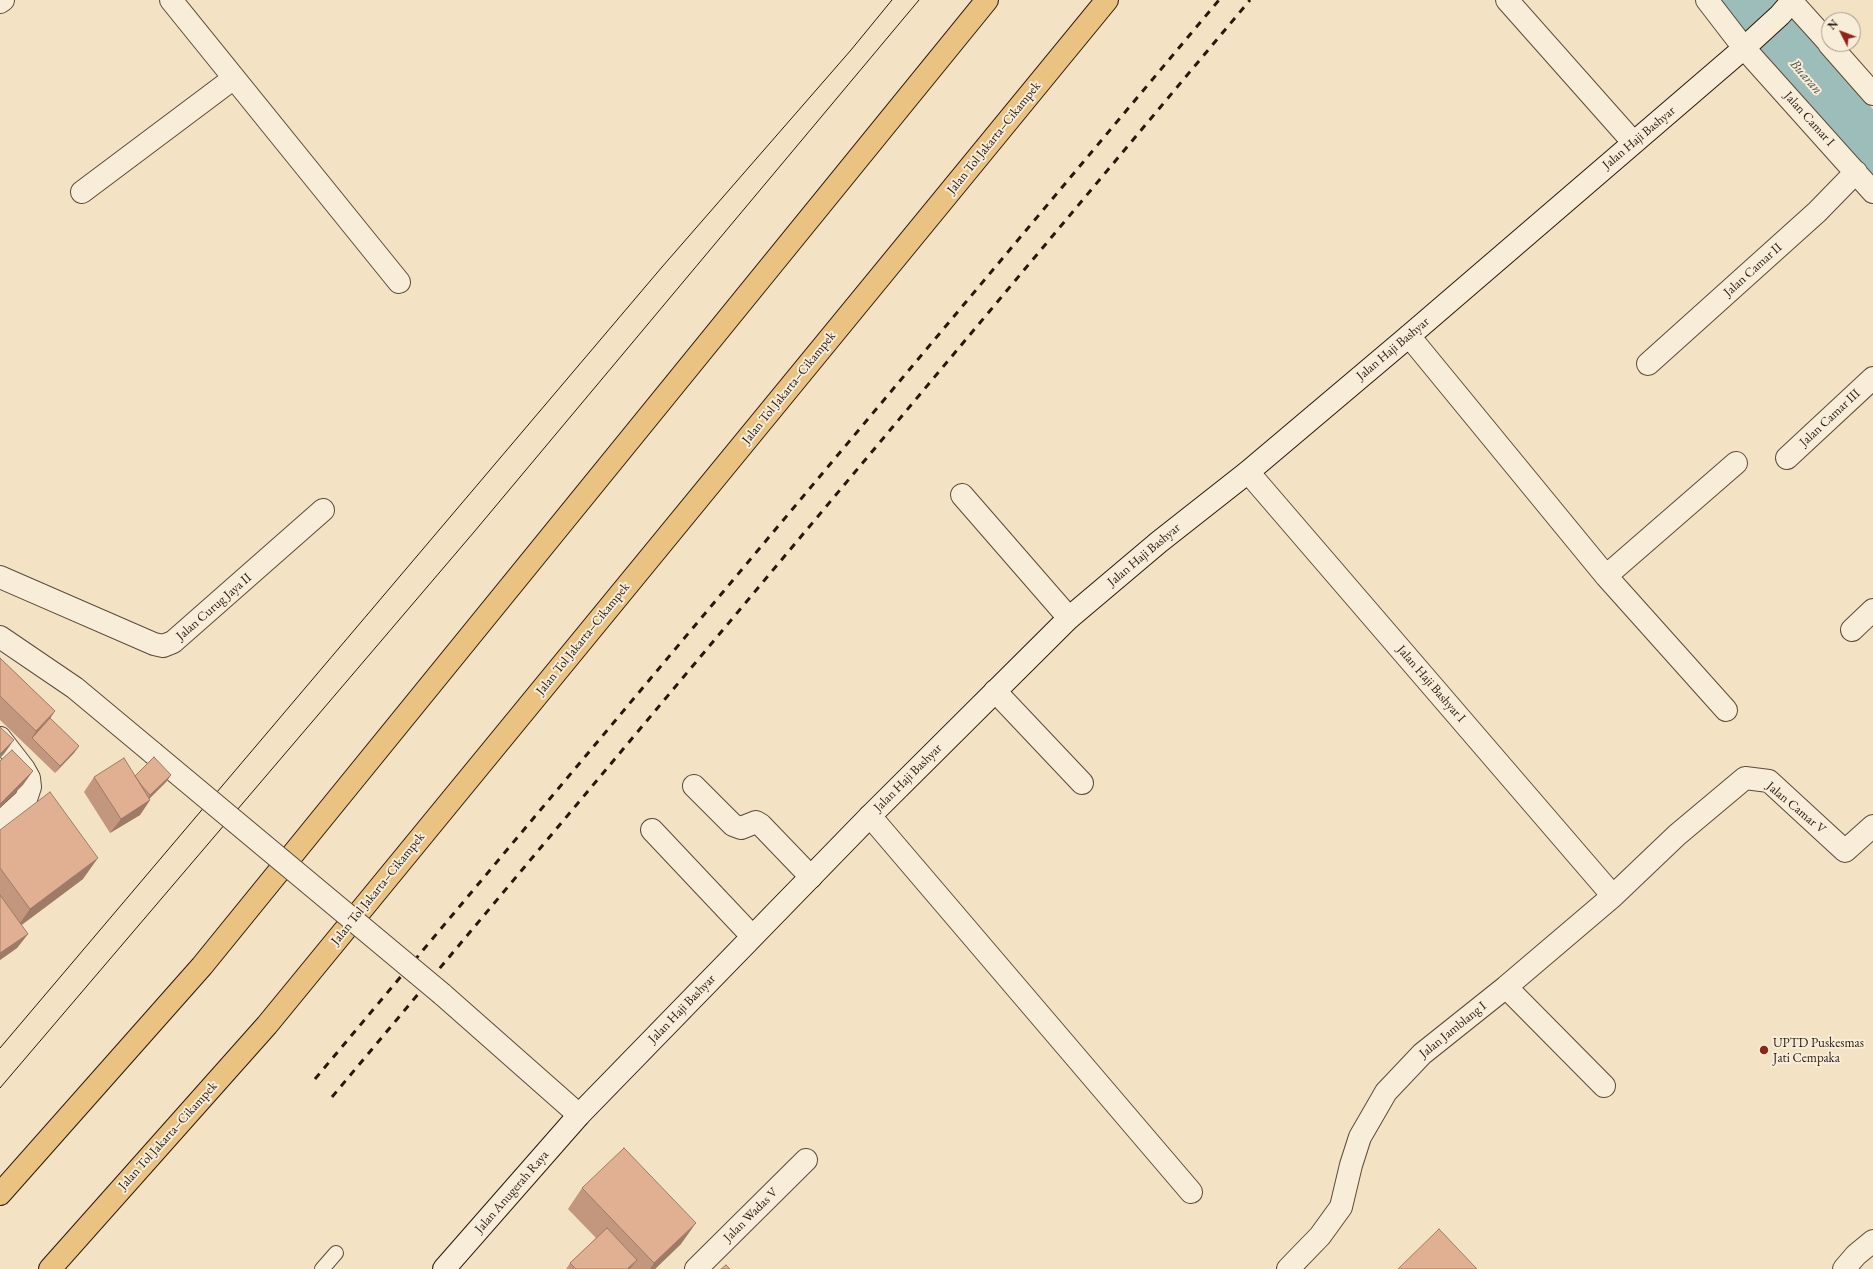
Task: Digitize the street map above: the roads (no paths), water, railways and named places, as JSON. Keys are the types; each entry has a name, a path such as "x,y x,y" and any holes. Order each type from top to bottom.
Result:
{"highway":[{"path":"0,1194 202,966 987,0"},
{"name":"Jalan Tol Jakarta–Cikampek","path":"50,1269 272,1019 1107,0"}],"street":[{"path":"171,0 399,282"},
{"path":"1507,0 1633,142"},
{"name":"Jalan Camar I","path":"1707,0 1873,192"},
{"path":"1788,6 1821,37"},
{"name":"Jalan Haji Bashyar","path":"579,1115 870,816 1069,618 1159,542 1248,472 1409,336 1747,45 1788,6"},
{"path":"1836,52 1873,94"},
{"path":"82,192 234,78"},
{"name":"Jalan Camar II","path":"1648,364 1817,212 1856,172"},
{"path":"1409,336 1606,576 1726,710"},
{"name":"Jalan Camar III","path":"1787,458 1873,378"},
{"path":"1606,576 1736,463"},
{"name":"Jalan Haji Bashyar I","path":"1248,472 1613,896"},
{"path":"962,495 1069,618"},
{"name":"Jalan Curug Jaya II","path":"0,577 154,644 163,646 173,642 323,510"},
{"path":"1852,630 1873,610"},
{"path":"0,637 75,688 153,752 442,994 579,1115"},
{"path":"995,691 1082,783"},
{"path":"0,738 24,769 29,778 30,787 26,799 0,823"},
{"name":"Jalan Camar V","path":"1677,835 1745,778 1769,781 1846,851 1873,826"},
{"path":"694,786 733,825 740,828 756,822 761,825 811,877"},
{"path":"870,816 1191,1192"},
{"path":"652,830 752,936"},
{"name":"Jalan Jamblang I","path":"1288,1269 1320,1236 1341,1207 1351,1166 1360,1138 1386,1092 1422,1054 1506,987 1613,896 1677,835"},
{"path":"1506,987 1604,1086"},
{"name":"Jalan Anugerah Raya","path":"444,1269 579,1115"},
{"name":"Jalan Wadas V","path":"696,1269 806,1160"},
{"path":"1844,1269 1856,1255 1873,1241"}],"lane":[{"path":"322,1269 336,1253"}],"waterway":[{"name":"Buaran","path":"1738,0 1873,153"}],"tram line":[{"path":"0,1048 662,267 851,50 892,0"},
{"path":"0,1088 474,532 919,0"}],"railway":[{"path":"315,1079 1219,0"},
{"path":"332,1097 1250,0"}],"place":[{"name":"UPTD Puskesmas Jati Cempaka","path":"1764,1050"}]}
